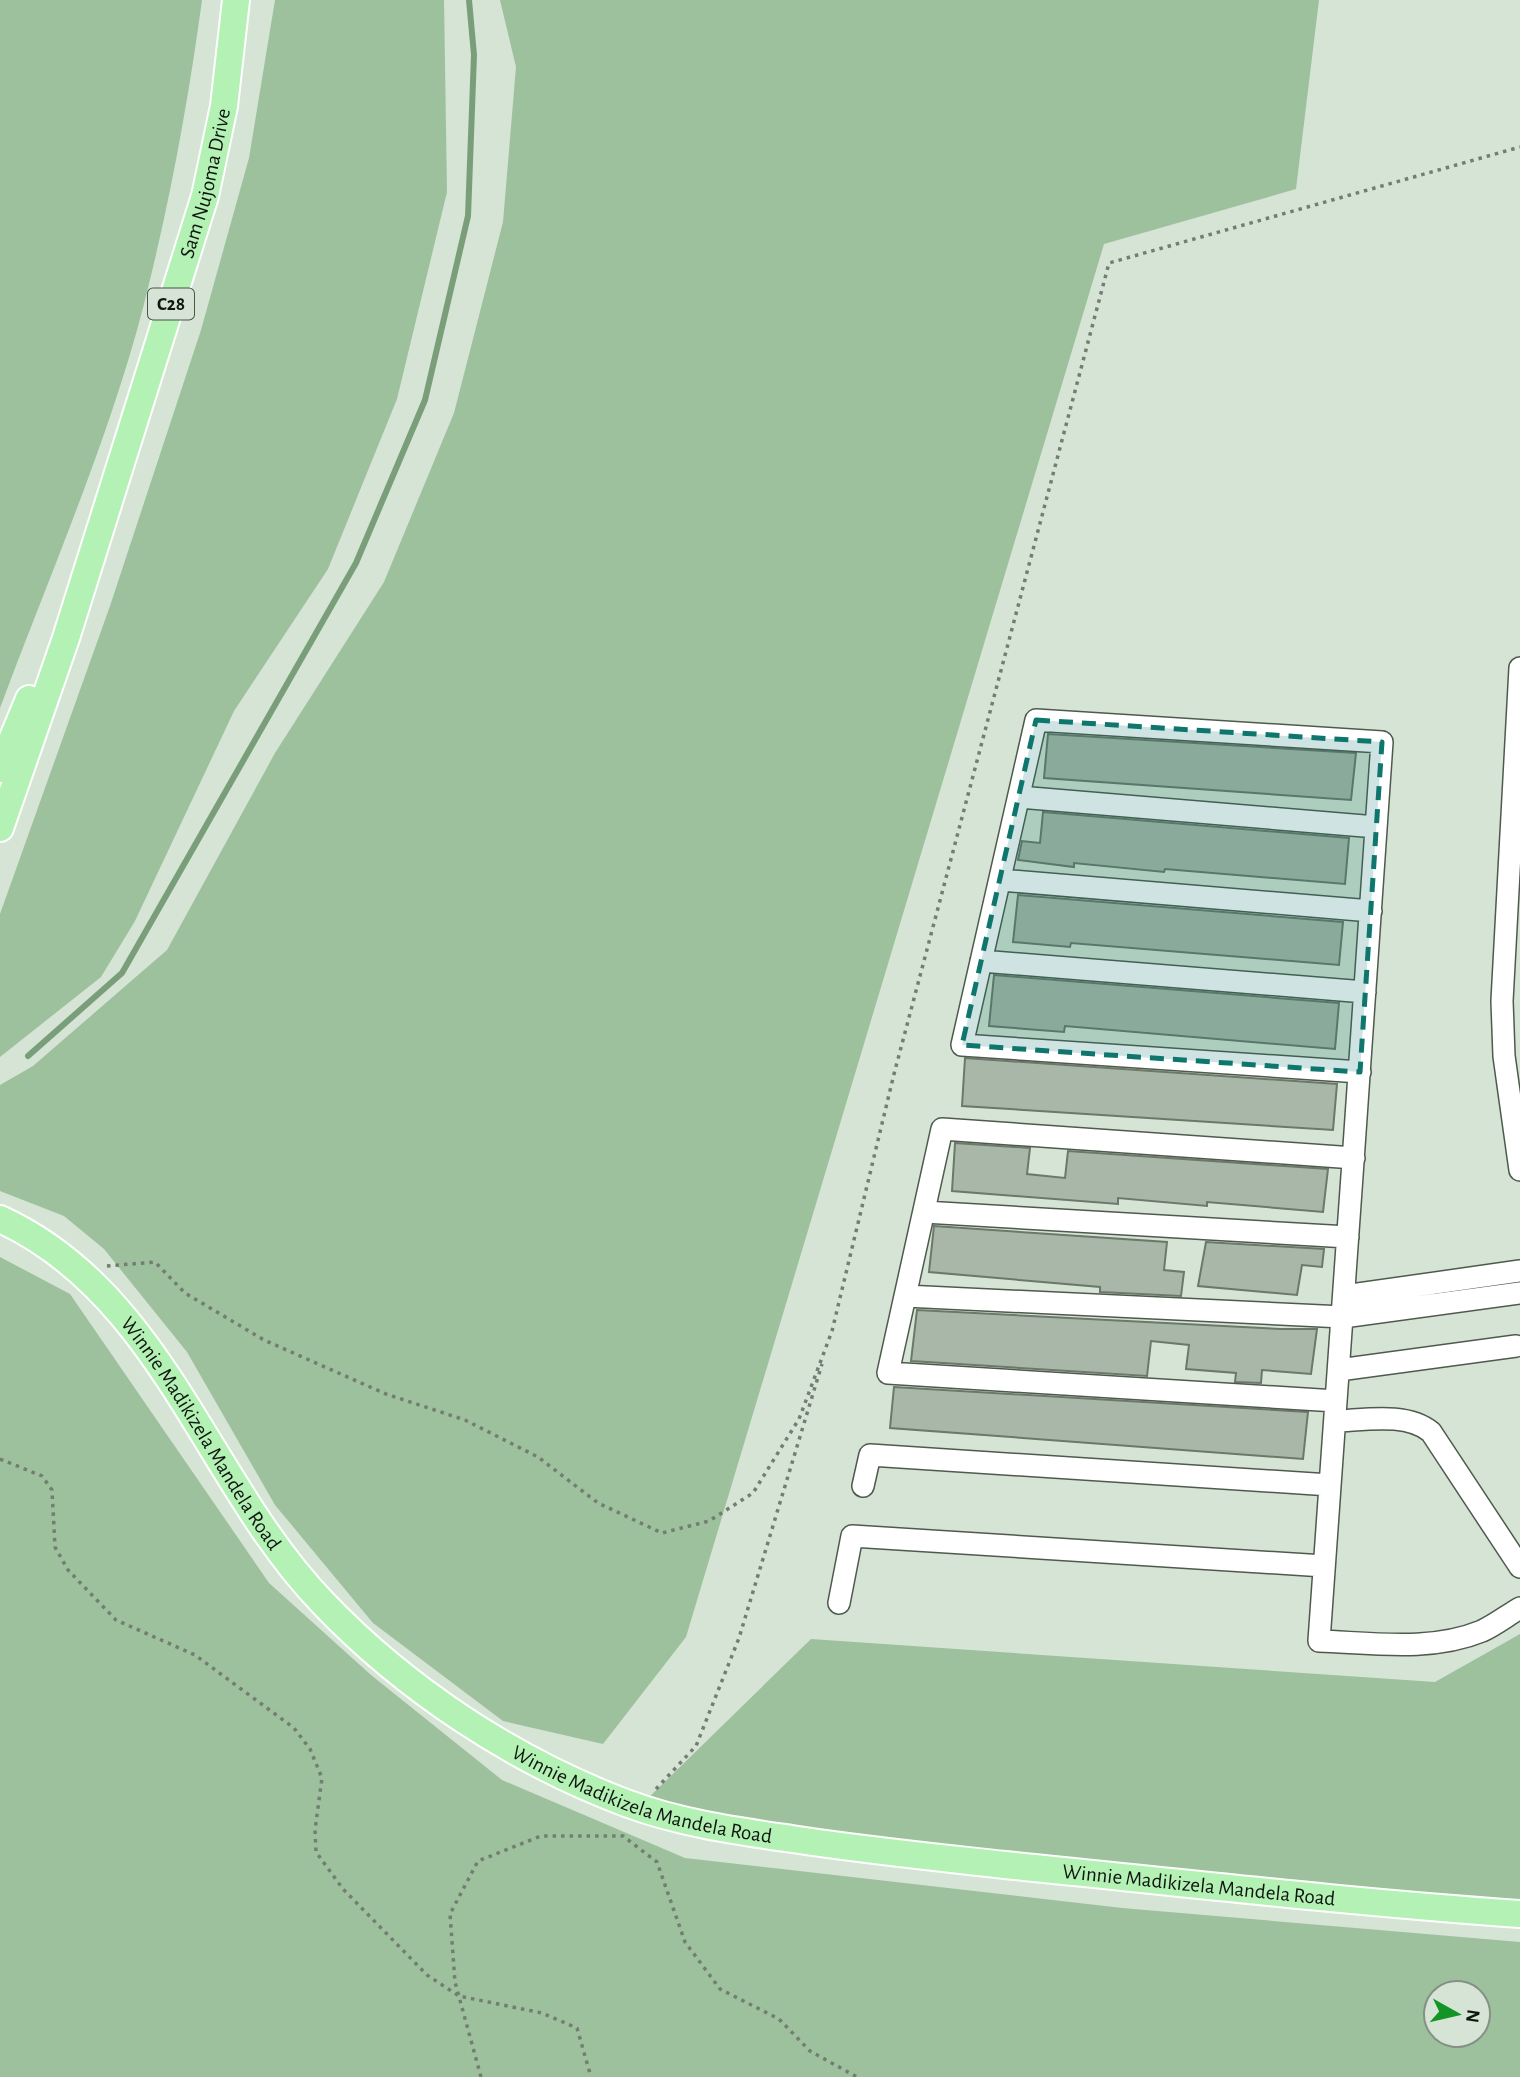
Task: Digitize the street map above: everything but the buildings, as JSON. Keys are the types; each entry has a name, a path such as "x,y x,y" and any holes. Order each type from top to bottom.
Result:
{"main road":[{"name":"Sam Nujoma Drive","path":"0,828 66,639 76,600 205,196 224,106 236,0"},
{"name":"Sam Nujoma Drive","path":"0,769 55,635 76,600"},
{"name":"Winnie Madikizela Mandela Road","path":"0,1219 25,1230 77,1268 122,1314 145,1345 286,1565 364,1644 459,1716 555,1771 639,1807 728,1829 878,1852 1412,1906 1520,1914"}],"street":[{"path":"1520,668 1502,1001 1504,1056 1520,1170"},
{"path":"1360,1072 962,1045 1036,720 1382,743 1371,911 1365,992 1360,1072 1354,1158 1319,1640 1420,1646 1483,1630 1520,1608"},
{"path":"1018,797 1376,827"},
{"path":"1000,880 1371,911"},
{"path":"981,961 1365,992"},
{"path":"1354,1158 942,1129 888,1373 1336,1411 1408,1420 1421,1424 1430,1432 1520,1567"},
{"path":"924,1212 1348,1237"},
{"path":"1343,1306 1520,1271"},
{"path":"905,1296 1343,1306 1520,1293"},
{"path":"1339,1370 1516,1346"},
{"path":"863,1486 870,1455 1330,1485"},
{"path":"839,1603 852,1536 1324,1566"}],"path":[{"path":"623,1836 639,1807 696,1746 739,1638 832,1331 897,1061 1109,263 1520,147"},
{"path":"77,1268 155,1262 185,1293 264,1340 386,1394 465,1420 538,1457 598,1503 662,1533 709,1521 753,1493 799,1419 832,1331"},
{"path":"0,1459 42,1476 52,1490 55,1547 68,1570 116,1620 195,1656 294,1728 310,1749 322,1778 315,1830 316,1852 343,1889 418,1965 459,1996 542,2013 577,2028 591,2077"},
{"path":"481,2077 459,1996 450,1914 478,1861 541,1836 623,1836 657,1862 685,1942 720,1989 779,2020 810,2051 857,2077"}],"highlighted area":[{"path":"1036,720 1382,742 1360,1072 962,1045"}],"green space":[{"path":"0,0 202,0 169,193 129,359 95,460 0,708"},
{"path":"275,0 444,0 447,192 397,399 328,569 234,711 135,921 101,977 0,1057 0,914 110,606 201,330 249,158"},
{"path":"500,0 1319,0 1296,189 1104,244 686,1637 603,1744 503,1721 373,1623 275,1505 187,1352 104,1249 64,1216 0,1191 0,1085 33,1066 167,950 275,753 384,582 454,413 503,222 516,67"},
{"path":"0,1257 70,1294 269,1583 371,1675 502,1780 685,1858 1122,1908 1520,1942 1520,2077 0,2077"},
{"path":"1520,1634 1520,1914 1412,1906 639,1807 811,1639 1435,1682"}],"waterway":[{"path":"28,1056 122,973 356,563 425,400 468,216 474,55 469,0"}]}
